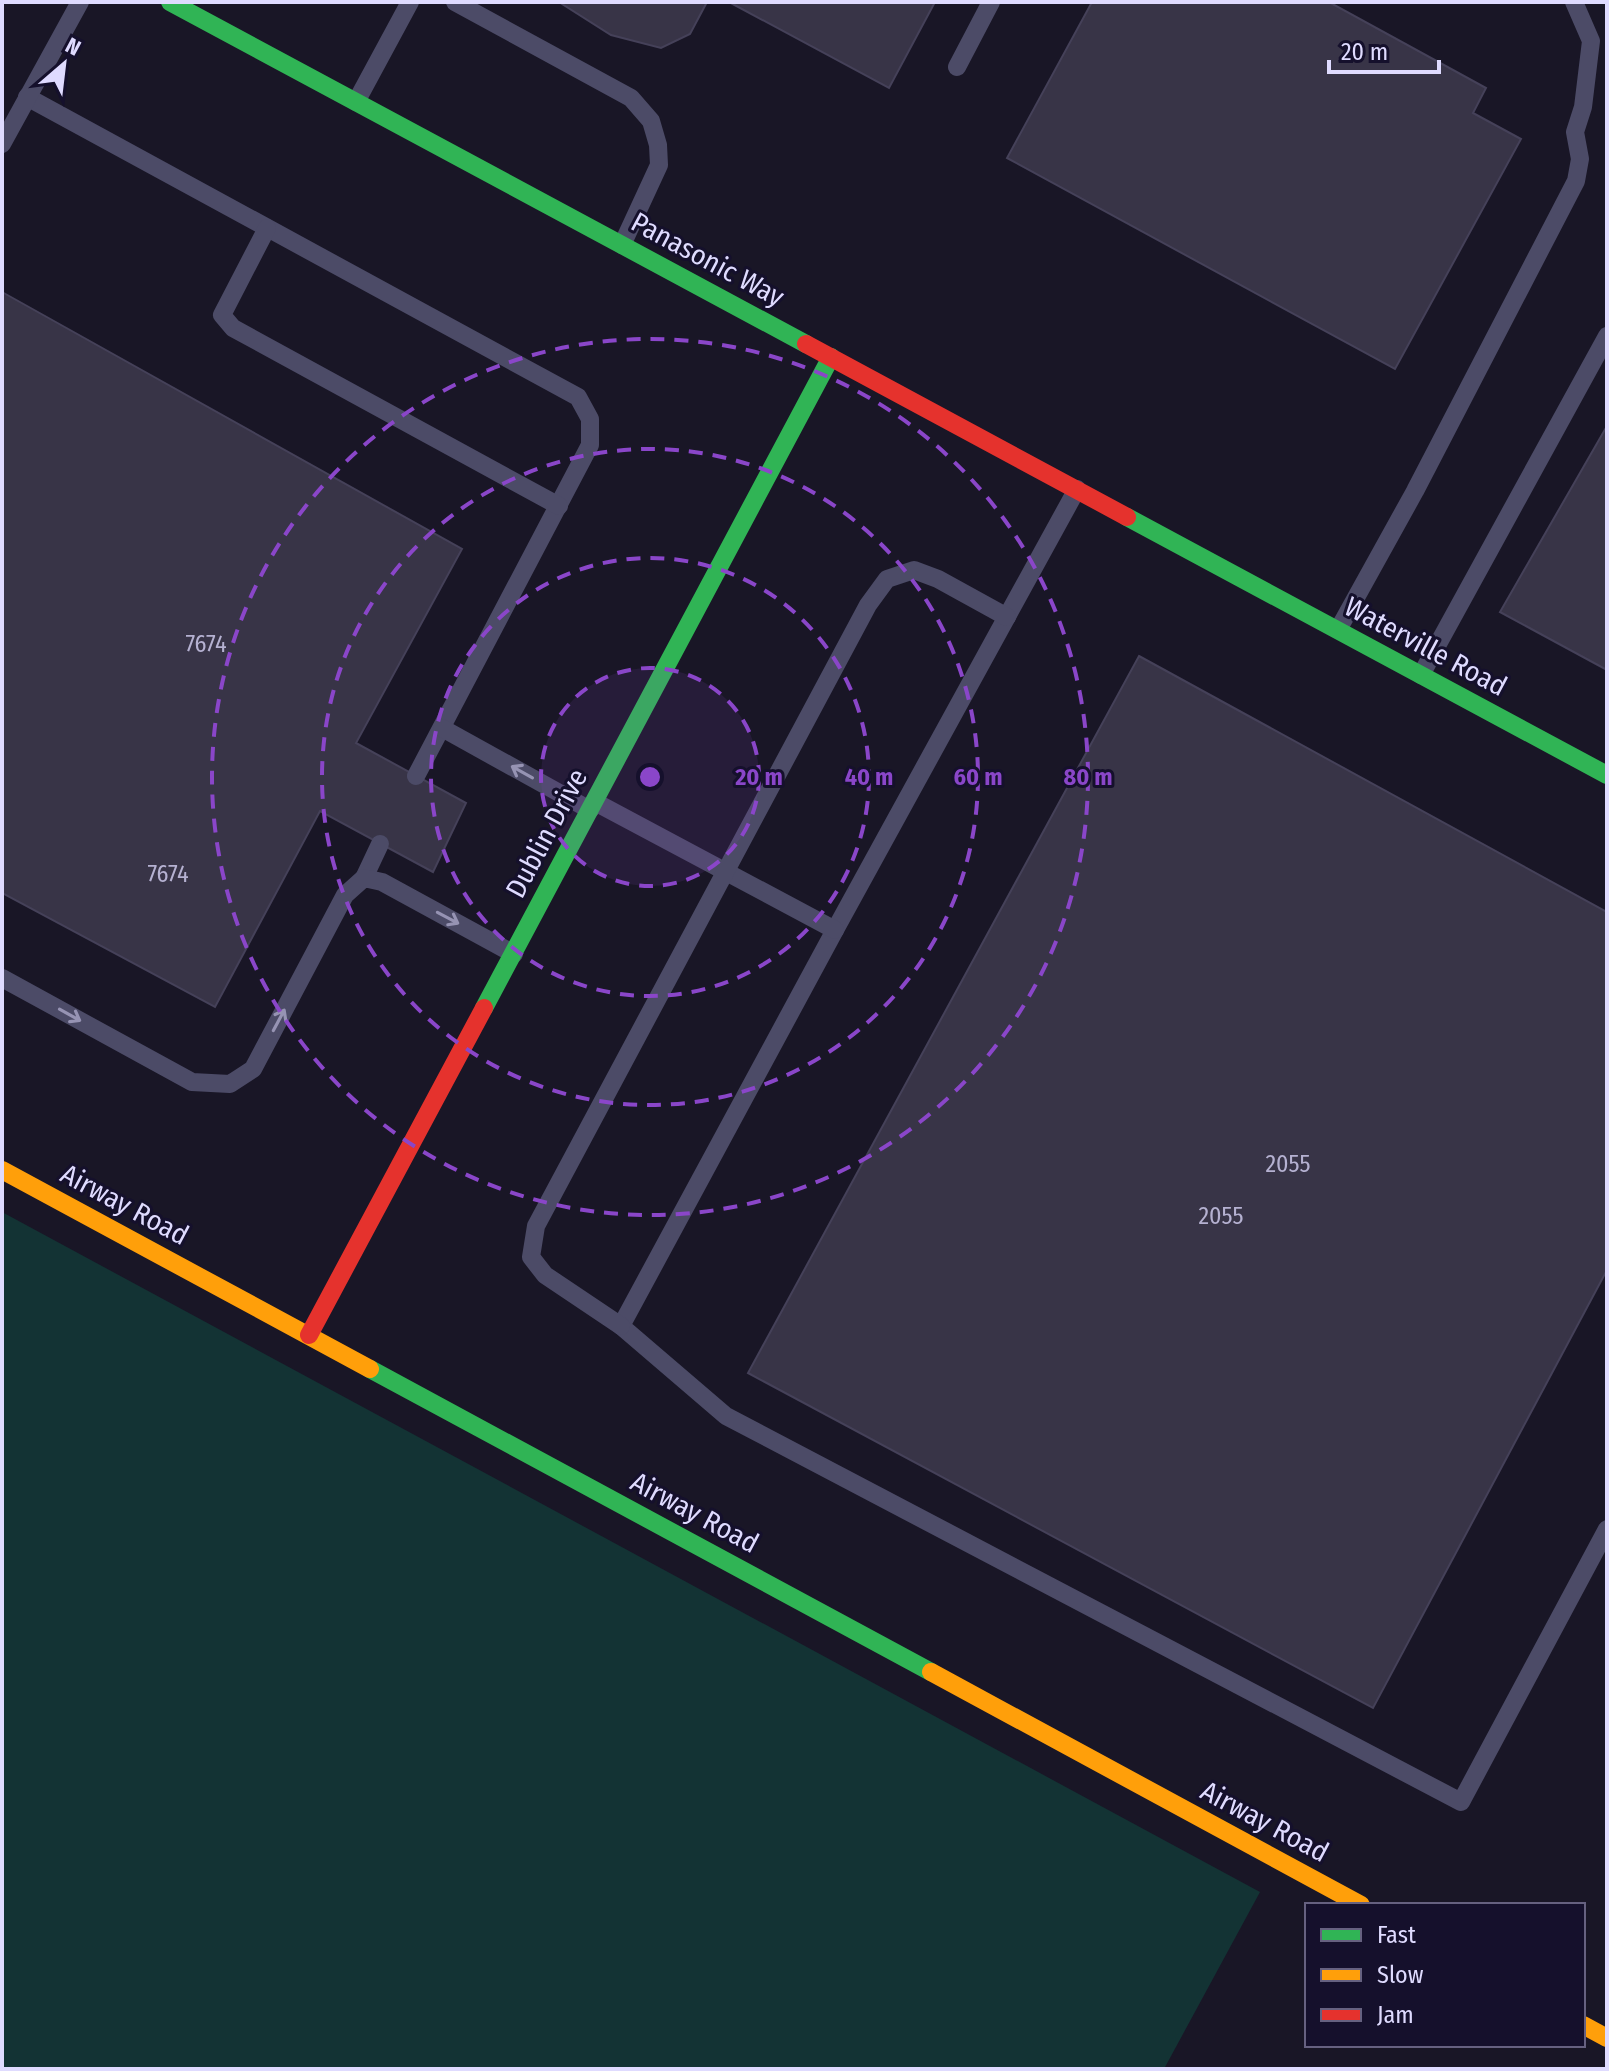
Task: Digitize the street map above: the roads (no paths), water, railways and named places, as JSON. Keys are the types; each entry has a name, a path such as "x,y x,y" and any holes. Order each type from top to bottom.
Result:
{"street":[{"name":"Panasonic Way","path":"170,2 1219,566"},
{"name":"Dublin Drive","path":"309,1335 831,357"},
{"name":"Waterville Road","path":"1219,566 1607,775"},
{"name":"Airway Road","path":"2,1170 1357,1903"},
{"path":"1585,2026 1607,2038"}],"lane":[{"path":"2,144 80,2"},
{"path":"356,102 410,2"},
{"path":"455,2 631,98 651,121 658,145 659,165 622,245"},
{"path":"957,67 991,2"},
{"path":"1338,630 1415,491 1576,181 1580,159 1575,132 1583,107 1591,41 1574,2"},
{"path":"27,97 578,397 590,419 590,445 416,776"},
{"path":"267,228 222,315 233,328 559,506"},
{"path":"1421,675 1607,336"},
{"path":"621,1326 1077,489"},
{"path":"1007,617 938,579 914,570 887,579 868,605 536,1226 531,1257 545,1275 621,1326 726,1416 1461,1802 1607,1529"},
{"path":"442,728 835,930"},
{"path":"2,978 192,1082 230,1084 253,1069 345,895 364,878 380,844"},
{"path":"364,878 382,882 514,954"}]}
